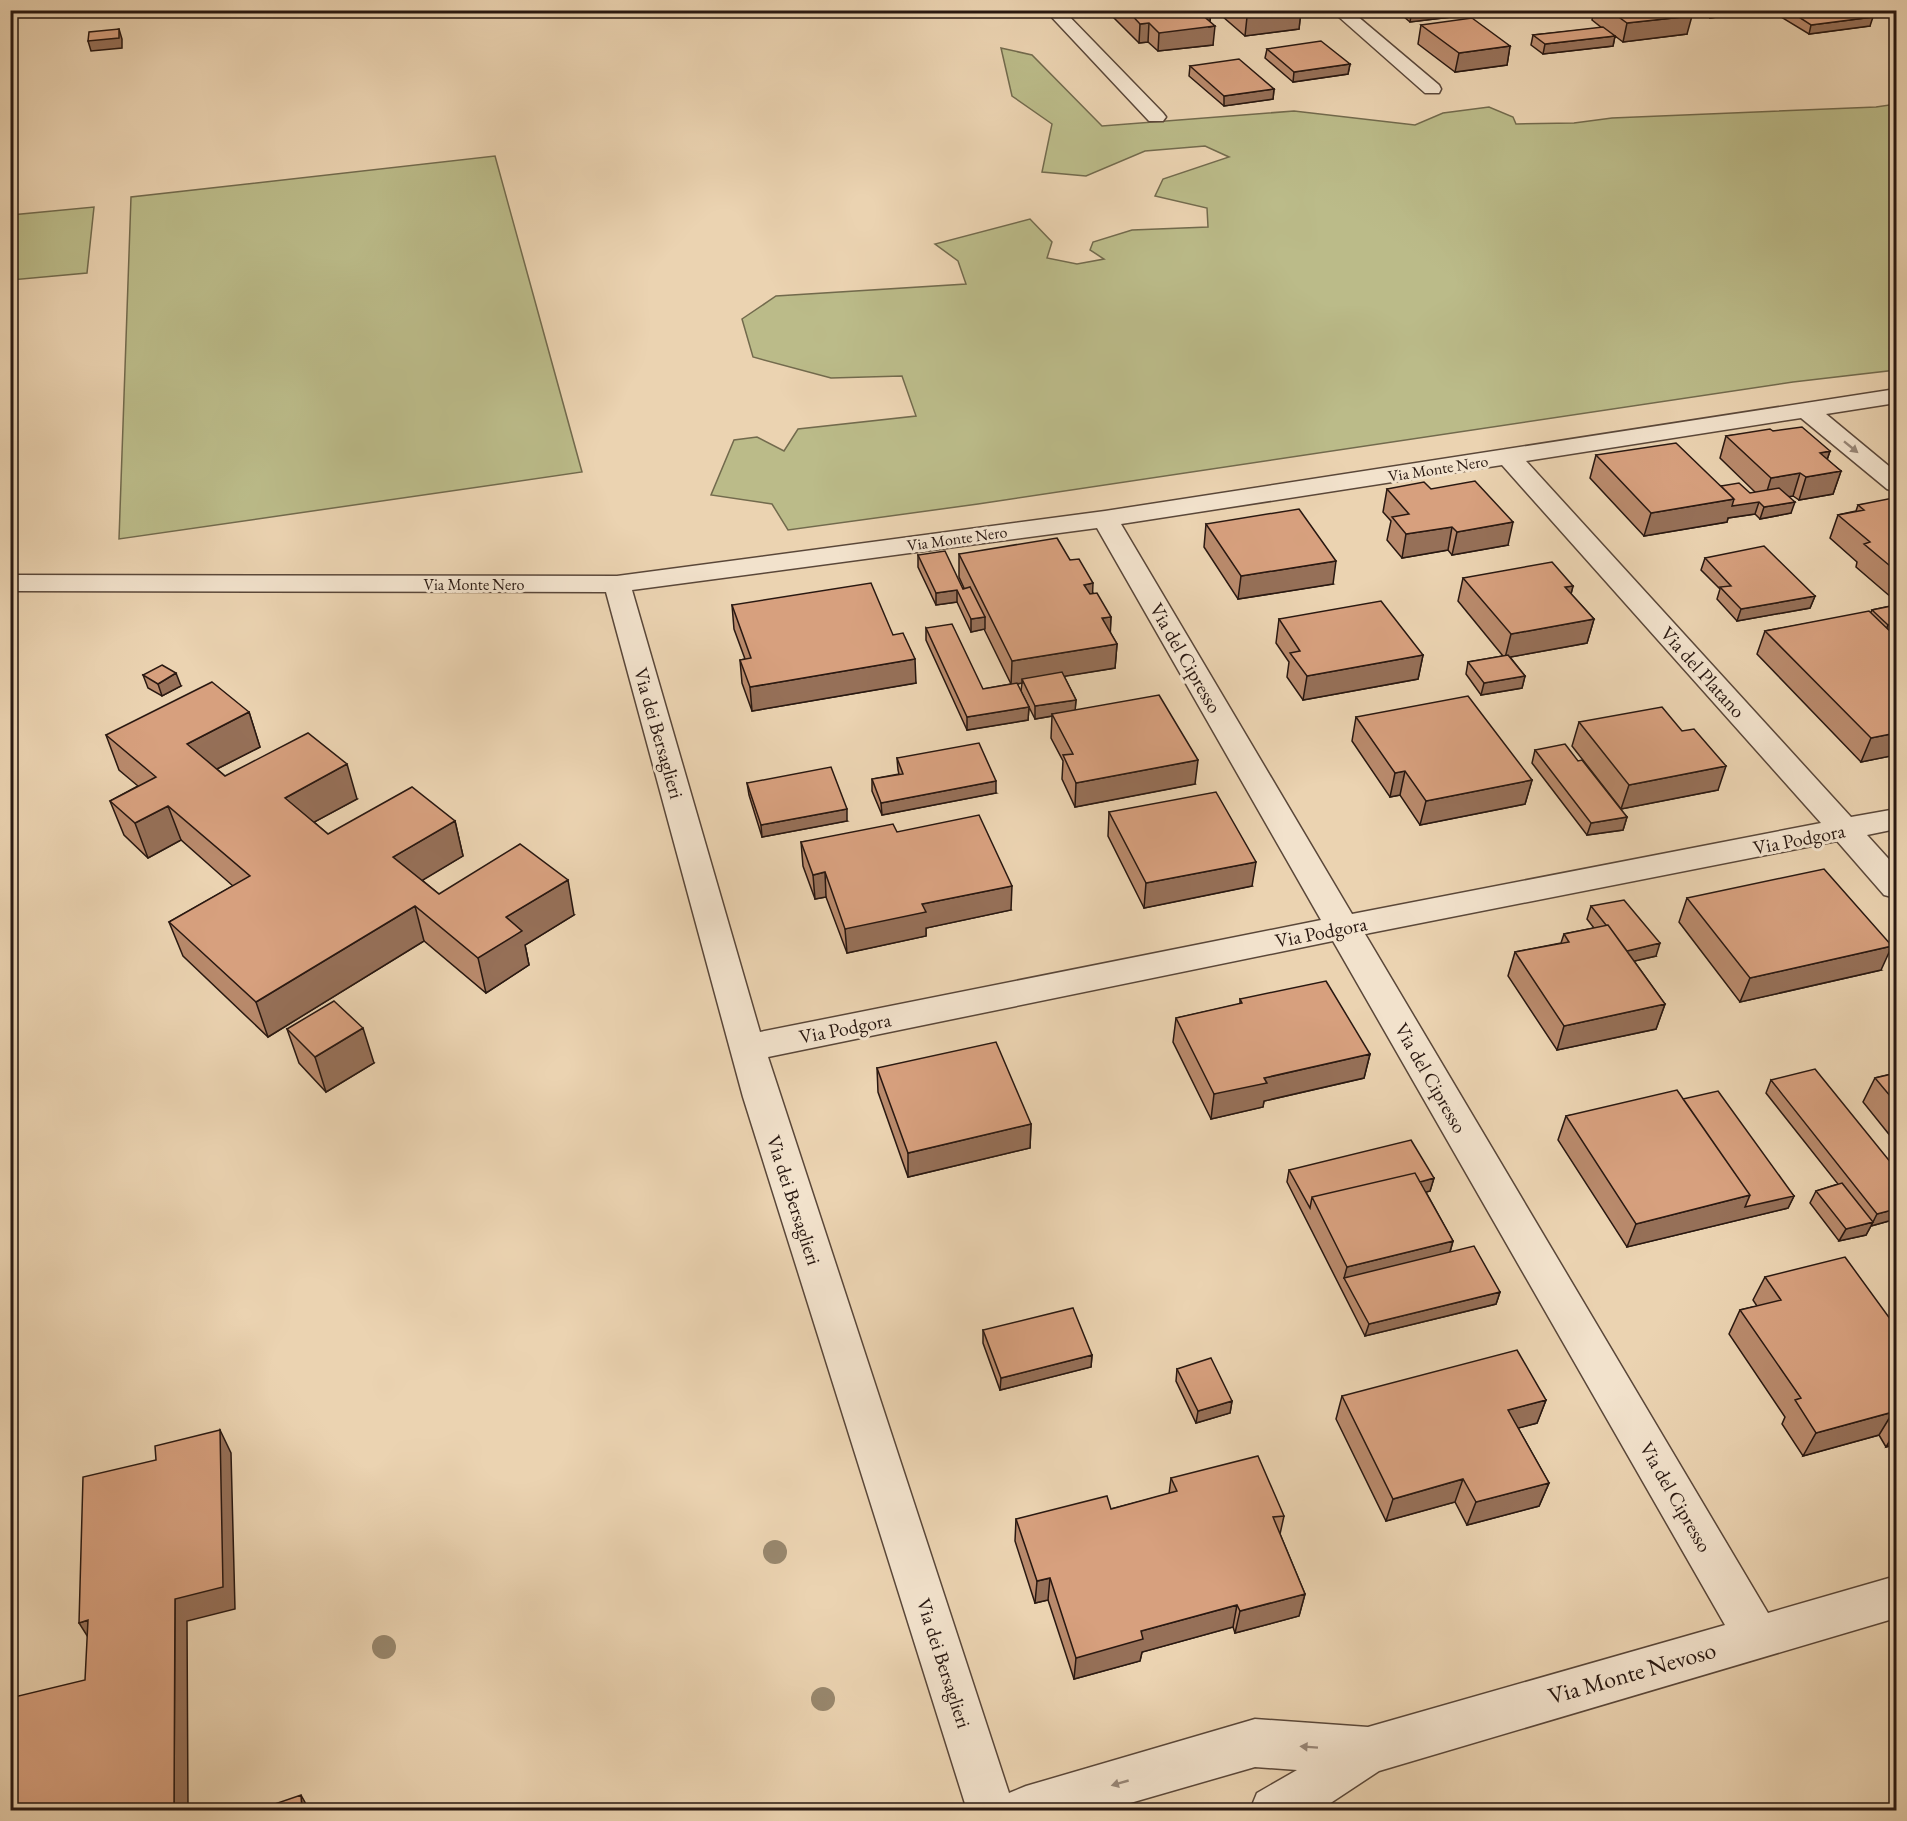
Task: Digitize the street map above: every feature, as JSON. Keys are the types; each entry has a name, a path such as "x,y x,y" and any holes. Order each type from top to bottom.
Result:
{"street":[{"path":"1053,10 1156,117"},
{"path":"1339,10 1432,89"},
{"name":"Via Monte Nero","path":"10,583 617,584 1105,519 1896,396"},
{"path":"1806,410 1896,484"},
{"name":"Via del Platano","path":"1509,457 1896,887"},
{"name":"Via del Cipresso","path":"1105,519 1757,1637"},
{"name":"Via dei Bersaglieri","path":"617,584 761,1097 991,1810"},
{"name":"Via Podgora","path":"747,1048 1343,927 1896,819"},
{"name":"Via Monte Nevoso","path":"1274,1810 1281,1808 1368,1751 1896,1597"},
{"name":"Via Monte Nevoso","path":"1026,1810 1255,1743 1368,1751"}],"green space":[{"path":"1001,48 1032,55 1102,126 1294,111 1415,125 1443,113 1489,107 1513,117 1516,124 1574,123 1612,118 1876,107 1896,104 1896,370 1793,382 978,504 788,530 772,504 711,495 734,440 757,437 784,451 798,429 916,416 902,376 831,378 753,357 742,319 776,296 966,284 958,261 935,244 1030,219 1052,242 1047,258 1077,264 1104,259 1090,250 1093,242 1132,230 1208,227 1207,208 1155,196 1163,179 1229,157 1205,146 1145,151 1086,176 1042,172 1052,124 1012,96"},
{"path":"495,156 582,472 119,539 131,197"},
{"path":"94,207 87,273 11,280 11,215"}],"building":[{"path":"1127,10 1209,10 1211,12 1200,13 1215,26 1159,33 1149,23 1140,24"},
{"path":"1239,10 1301,10 1301,11 1247,17"},
{"path":"1609,10 1684,10 1692,16 1627,23"},
{"path":"1788,10 1862,10 1873,17 1811,25"},
{"path":"1472,18 1510,46 1459,53 1421,25"},
{"path":"1603,27 1615,36 1545,44 1533,35"},
{"path":"119,29 119,38 88,41 89,32"},
{"path":"1321,41 1350,64 1294,72 1267,49"},
{"path":"1239,59 1274,89 1224,96 1190,66"},
{"path":"1802,427 1830,451 1820,453 1841,471 1806,477 1800,473 1771,478 1726,436 1770,429 1773,431"},
{"path":"1676,443 1734,499 1651,513 1596,455"},
{"path":"1475,481 1513,522 1457,532 1452,527 1406,534 1392,517 1409,514 1387,489 1424,482 1431,489"},
{"path":"1739,483 1750,493 1779,488 1795,502 1764,507 1759,502 1732,506 1734,499 1721,486"},
{"path":"1893,498 1896,501 1896,571 1864,544 1870,542 1838,515 1864,510 1858,505"},
{"path":"1299,509 1336,561 1241,576 1206,524"},
{"path":"1057,538 1070,560 1079,559 1093,583 1084,585 1090,594 1097,593 1111,617 1102,618 1117,644 1012,661 959,554"},
{"path":"1764,546 1815,596 1741,609 1720,587 1731,586 1705,558"},
{"path":"945,551 963,589 970,587 985,617 971,619 957,590 936,593 918,555"},
{"path":"1552,562 1573,586 1565,587 1594,619 1511,634 1463,578"},
{"path":"871,583 893,635 903,633 915,659 750,687 740,660 751,658 732,605"},
{"path":"1381,601 1423,655 1307,676 1290,653 1300,651 1279,619"},
{"path":"1896,605 1896,623 1888,625 1872,610"},
{"path":"1869,611 1896,637 1896,733 1871,738 1765,631"},
{"path":"952,624 983,689 1017,683 1029,707 967,717 926,628"},
{"path":"1508,655 1525,676 1484,683 1468,662"},
{"path":"162,665 176,673 158,684 143,675"},
{"path":"1062,672 1076,700 1035,706 1022,679"},
{"path":"212,682 249,712 187,744 225,776 308,733 347,764 285,798 328,834 412,787 455,821 393,857 439,894 520,844 568,880 506,917 522,931 478,958 415,906 256,1002 169,922 250,876 168,806 135,823 110,801 156,777 106,735"},
{"path":"1159,695 1198,760 1076,783 1063,755 1073,754 1052,714"},
{"path":"1468,696 1532,780 1426,801 1405,771 1395,773 1356,717"},
{"path":"1662,707 1682,731 1694,729 1726,766 1629,785 1579,722"},
{"path":"979,743 996,781 881,803 872,779 903,774 897,758"},
{"path":"1565,744 1578,761 1582,760 1627,817 1591,823 1535,750"},
{"path":"831,767 847,809 761,825 747,783"},
{"path":"1216,792 1256,862 1146,883 1109,812"},
{"path":"979,815 1012,886 922,904 926,912 845,929 825,872 813,875 801,842 893,824 897,832"},
{"path":"1824,869 1892,946 1750,978 1687,898"},
{"path":"1624,900 1660,943 1627,951 1591,906"},
{"path":"1608,925 1665,1004 1564,1026 1515,952 1569,942 1564,934"},
{"path":"1326,981 1370,1054 1264,1078 1267,1083 1214,1094 1176,1018 1242,1003 1240,999"},
{"path":"334,1001 363,1028 315,1057 287,1029"},
{"path":"996,1042 1031,1124 908,1153 877,1068"},
{"path":"1815,1069 1896,1169 1896,1209 1877,1214 1771,1080"},
{"path":"1896,1073 1896,1103 1875,1078"},
{"path":"1677,1090 1750,1195 1636,1224 1566,1116"},
{"path":"1718,1091 1794,1196 1745,1207 1750,1195 1683,1099"},
{"path":"1411,1140 1434,1178 1420,1182 1415,1173 1312,1197 1310,1208 1289,1170"},
{"path":"1415,1173 1453,1241 1347,1267 1312,1197"},
{"path":"1842,1183 1873,1222 1846,1229 1816,1191"},
{"path":"1474,1246 1500,1292 1369,1324 1344,1278"},
{"path":"1845,1257 1896,1327 1896,1418 1893,1412 1816,1433 1795,1400 1801,1398 1740,1310 1781,1300 1765,1277"},
{"path":"1073,1308 1092,1355 1001,1378 983,1330"},
{"path":"1517,1350 1546,1400 1508,1410 1549,1483 1476,1502 1463,1479 1393,1499 1342,1396"},
{"path":"1211,1358 1232,1401 1198,1411 1177,1369"},
{"path":"220,1430 223,1587 175,1599 174,1810 10,1810 10,1698 85,1680 88,1620 79,1623 83,1477 156,1460 155,1446"},
{"path":"1258,1456 1284,1516 1273,1517 1305,1594 1240,1611 1237,1605 1141,1631 1143,1639 1076,1658 1050,1578 1037,1581 1016,1519 1107,1496 1111,1509 1177,1491 1171,1478"},
{"path":"301,1795 302,1810 263,1810 263,1808"}]}
